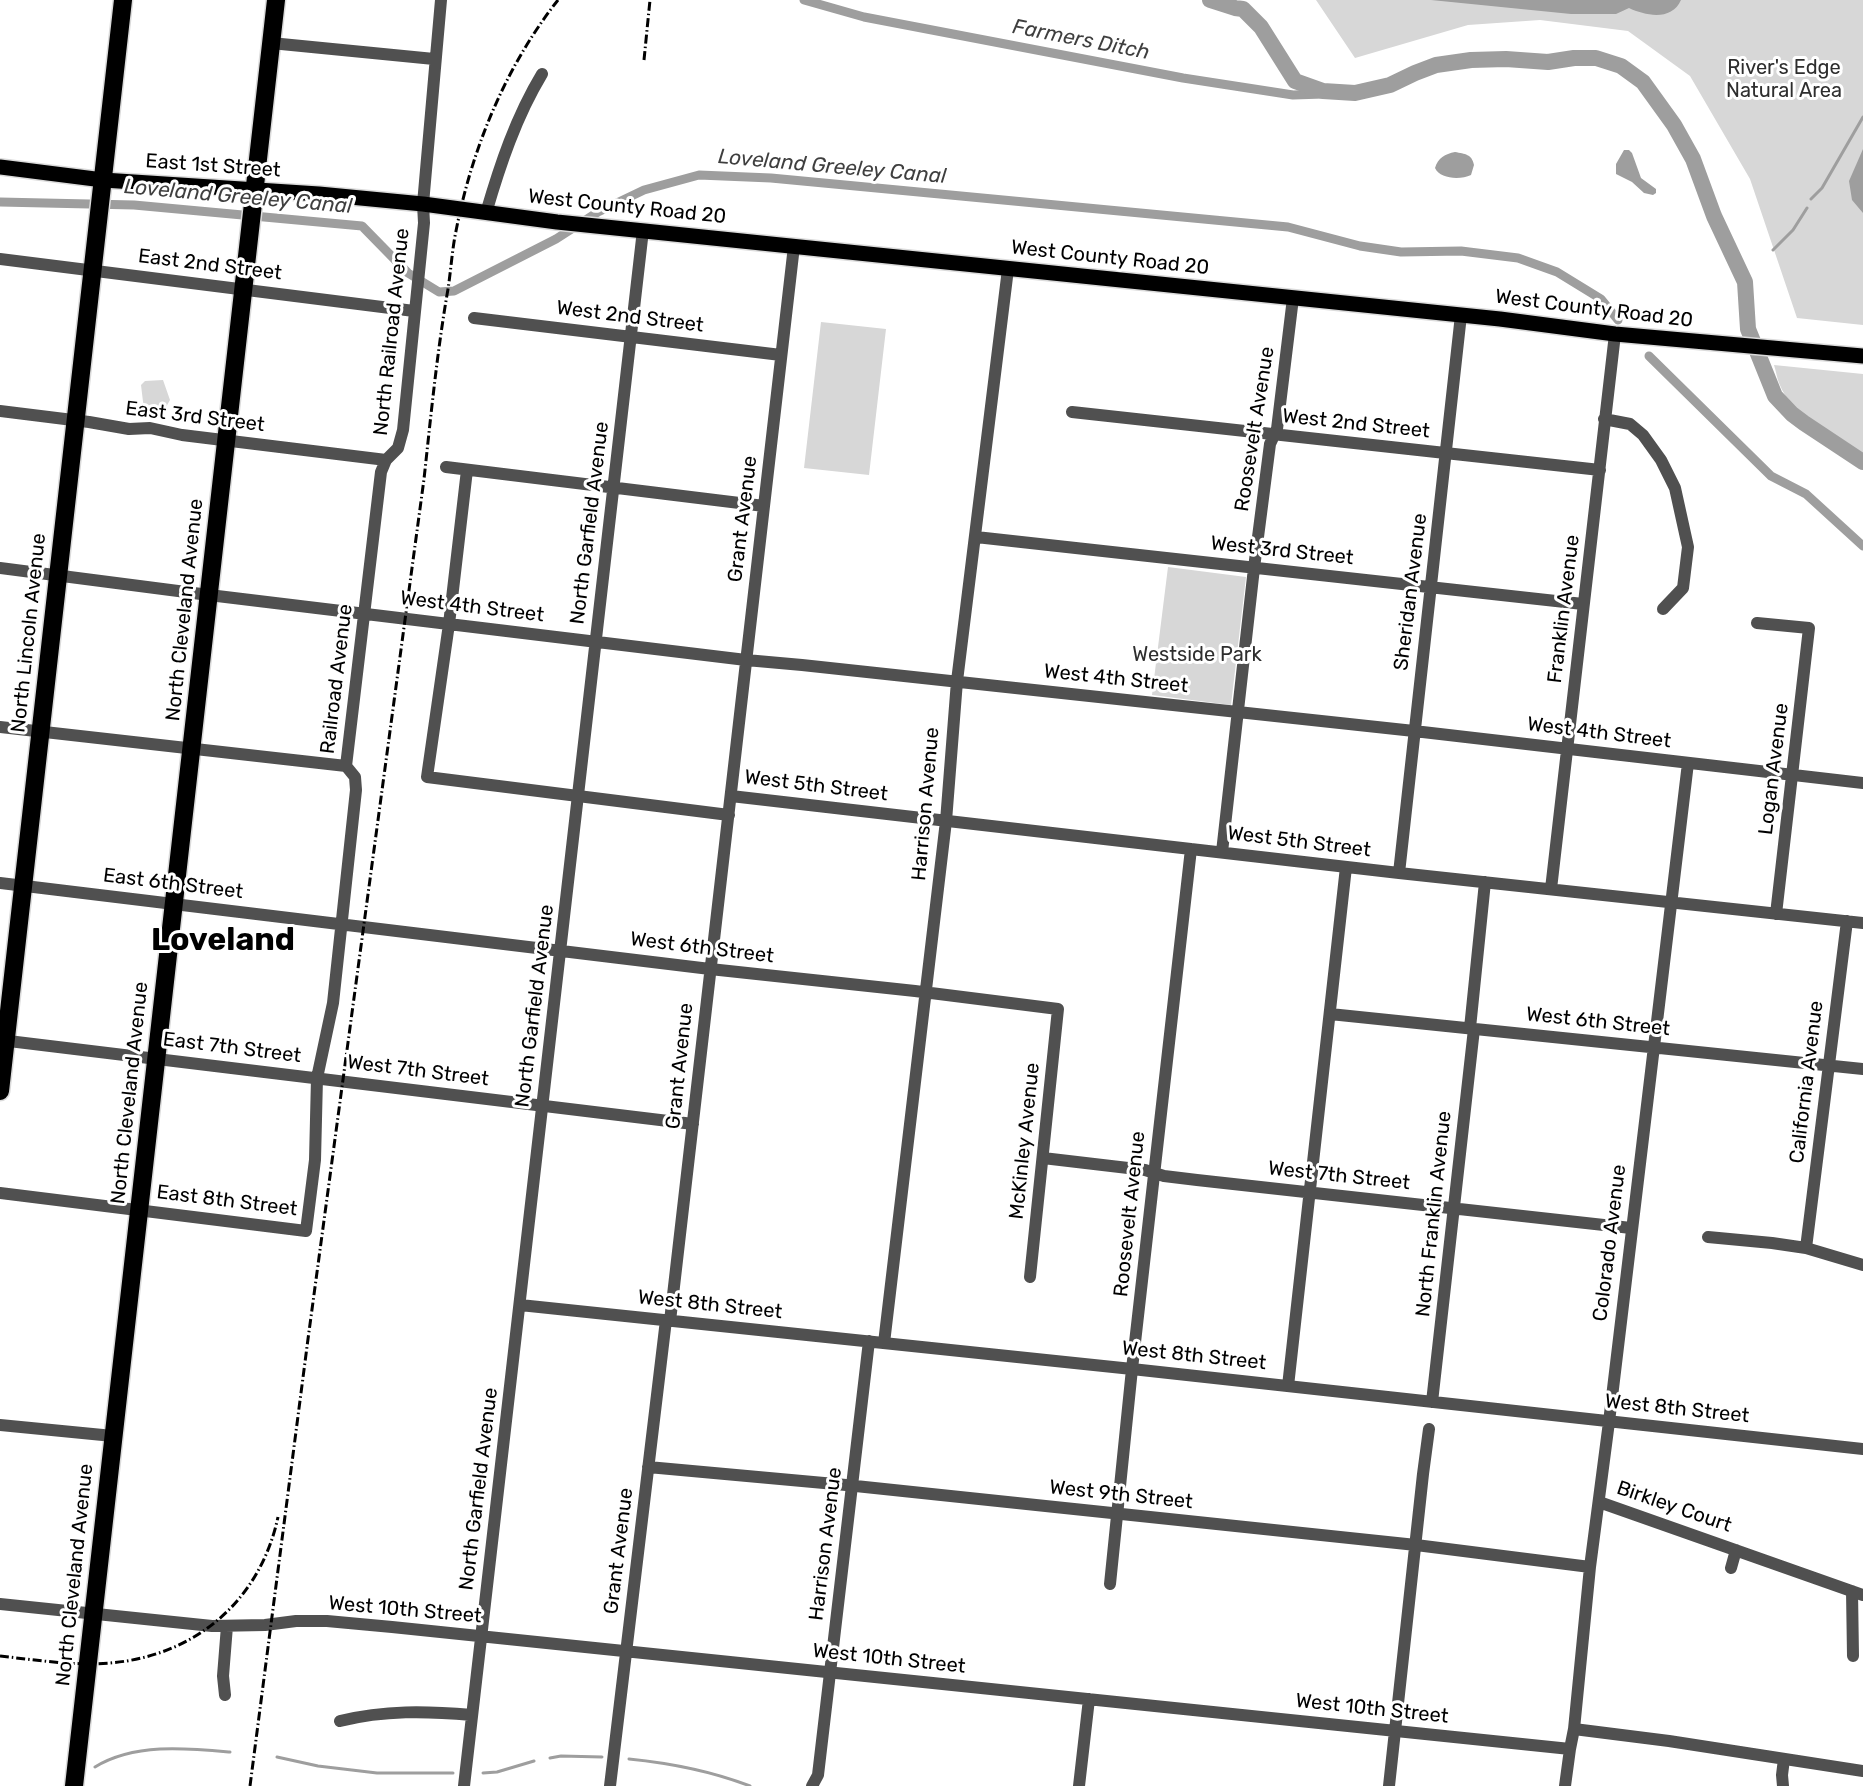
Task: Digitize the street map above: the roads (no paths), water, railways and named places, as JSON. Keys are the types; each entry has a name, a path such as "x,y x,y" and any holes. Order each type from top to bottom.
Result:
{"highway":[{"name":"North Lincoln Avenue","path":"0,1091 3,1040 41,732 123,0"},
{"name":"North Cleveland Avenue","path":"74,1786 276,0"}],"main road":[{"name":"East 1st Street","path":"0,166 103,188 255,190 423,204"},
{"name":"West County Road 20","path":"423,204 557,222 1461,315 1615,334 1863,356"}],"street":[{"name":"North Railroad Avenue","path":"386,460 400,443 424,224 423,204 434,59 441,0"},
{"path":"271,43 434,59"},
{"path":"486,213 508,146 525,105 542,74"},
{"name":"North Garfield Avenue","path":"464,1786 643,230"},
{"name":"Grant Avenue","path":"610,1786 648,1467 693,1124 794,246"},
{"name":"East 2nd Street","path":"0,259 414,310"},
{"name":"Harrison Avenue","path":"884,1343 946,821 957,681 1008,269"},
{"name":"Roosevelt Avenue","path":"1222,852 1254,568 1270,444 1277,429 1293,298"},
{"name":"Sheridan Avenue","path":"1399,873 1461,315"},
{"name":"West 2nd Street","path":"474,318 781,355"},
{"name":"Franklin Avenue","path":"1551,889 1615,334"},
{"name":"East 3rd Street","path":"0,411 129,429 150,428 182,435 386,460"},
{"name":"West 2nd Street","path":"1072,412 1600,470"},
{"path":"1604,419 1630,424 1643,435 1661,460 1675,488 1688,547 1683,588 1663,609"},
{"name":"Railroad Avenue","path":"317,1078 333,1003 342,924 356,790 355,777 346,766 381,472 386,460"},
{"path":"446,466 764,506"},
{"path":"467,470 428,777 729,815"},
{"name":"West 3rd Street","path":"976,537 1583,604"},
{"name":"West 4th Street","path":"0,568 746,660 1414,731 1863,783"},
{"name":"Logan Avenue","path":"1757,623 1809,628 1776,914"},
{"path":"0,727 346,766"},
{"name":"Colorado Avenue","path":"1569,1749 1574,1729 1590,1567 1688,763"},
{"name":"West 5th Street","path":"731,796 1399,873 1863,923"},
{"name":"Roosevelt Avenue","path":"1110,1584 1191,849"},
{"path":"1288,1386 1346,867"},
{"name":"North Franklin Avenue","path":"1432,1402 1454,1209 1485,882"},
{"name":"East 6th Street","path":"0,883 342,924"},
{"name":"California Avenue","path":"1806,1248 1847,921"},
{"name":"West 6th Street","path":"342,924 1058,1009"},
{"name":"McKinley Avenue","path":"1030,1277 1058,1009"},
{"name":"West 6th Street","path":"1330,1014 1654,1046 1863,1070"},
{"name":"East 7th Street","path":"3,1040 317,1078"},
{"name":"West 7th Street","path":"317,1078 693,1124"},
{"name":"East 8th Street","path":"0,1193 306,1231 315,1160 317,1078"},
{"name":"West 7th Street","path":"1043,1158 1145,1170 1164,1176 1632,1228"},
{"path":"1708,1237 1806,1248 1863,1265"},
{"name":"West 8th Street","path":"520,1305 1863,1449"},
{"name":"Harrison Avenue","path":"812,1786 818,1775 869,1341"},
{"path":"0,1425 113,1436"},
{"path":"1389,1786 1429,1429"},
{"name":"West 9th Street","path":"648,1467 853,1486 1416,1545 1590,1567"},
{"name":"Birkley Court","path":"1599,1502 1857,1593"},
{"name":"Birkley Court","path":"1731,1568 1736,1550"},
{"path":"1853,1656 1857,1593"},
{"name":"West 10th Street","path":"0,1604 204,1625 265,1625 296,1621 327,1621 1569,1749"},
{"path":"225,1695 223,1676 227,1626"},
{"path":"1079,1786 1089,1699"},
{"path":"340,1721 368,1714 415,1711 472,1715"},
{"path":"1574,1729 1863,1771"},
{"path":"1565,1786 1569,1749"},
{"path":"1783,1786 1784,1759"}],"waterway":[{"name":"Farmers Ditch","path":"804,0 864,17 1183,78 1293,95 1355,93"},
{"path":"1210,0 1243,9 1261,27 1295,81 1323,91 1355,93 1390,85 1436,65 1471,60 1506,59 1548,62 1574,58 1596,58 1621,66 1643,82 1674,125 1693,159 1714,216 1745,282 1748,329 1775,396 1792,414 1863,462"},
{"path":"1811,199 1822,188 1863,117"},
{"name":"Loveland Greeley Canal","path":"0,202 134,205 362,226 408,273 439,292 454,291 556,239 598,212 644,190 699,175 771,178 1288,227 1360,246 1401,252 1461,251 1518,258 1557,272 1601,299 1618,320"},
{"path":"1773,250 1793,230 1807,208"},
{"name":"Loveland Greeley Canal","path":"1649,356 1771,476 1806,494 1863,546"},
{"path":"95,1767 110,1759 143,1751 196,1749 230,1752"},
{"path":"277,1757 318,1766 377,1773 453,1773"},
{"path":"550,1758 602,1757"},
{"path":"629,1759 690,1768 750,1786"},
{"path":"483,1773 497,1772 534,1761"}],"railway":[{"path":"250,1786 424,479 437,360 455,238 471,169 494,109 522,52 558,0"},
{"path":"644,60 650,0"},
{"path":"0,1656 96,1664 141,1658 170,1649 196,1636 219,1619 239,1598 256,1574 269,1547 278,1517"}],"district":[{"name":"Loveland","path":"223,941"}],"park label":[{"name":"River's Edge Natural Area","path":"1784,80"},
{"name":"Westside Park","path":"1197,655"}]}
